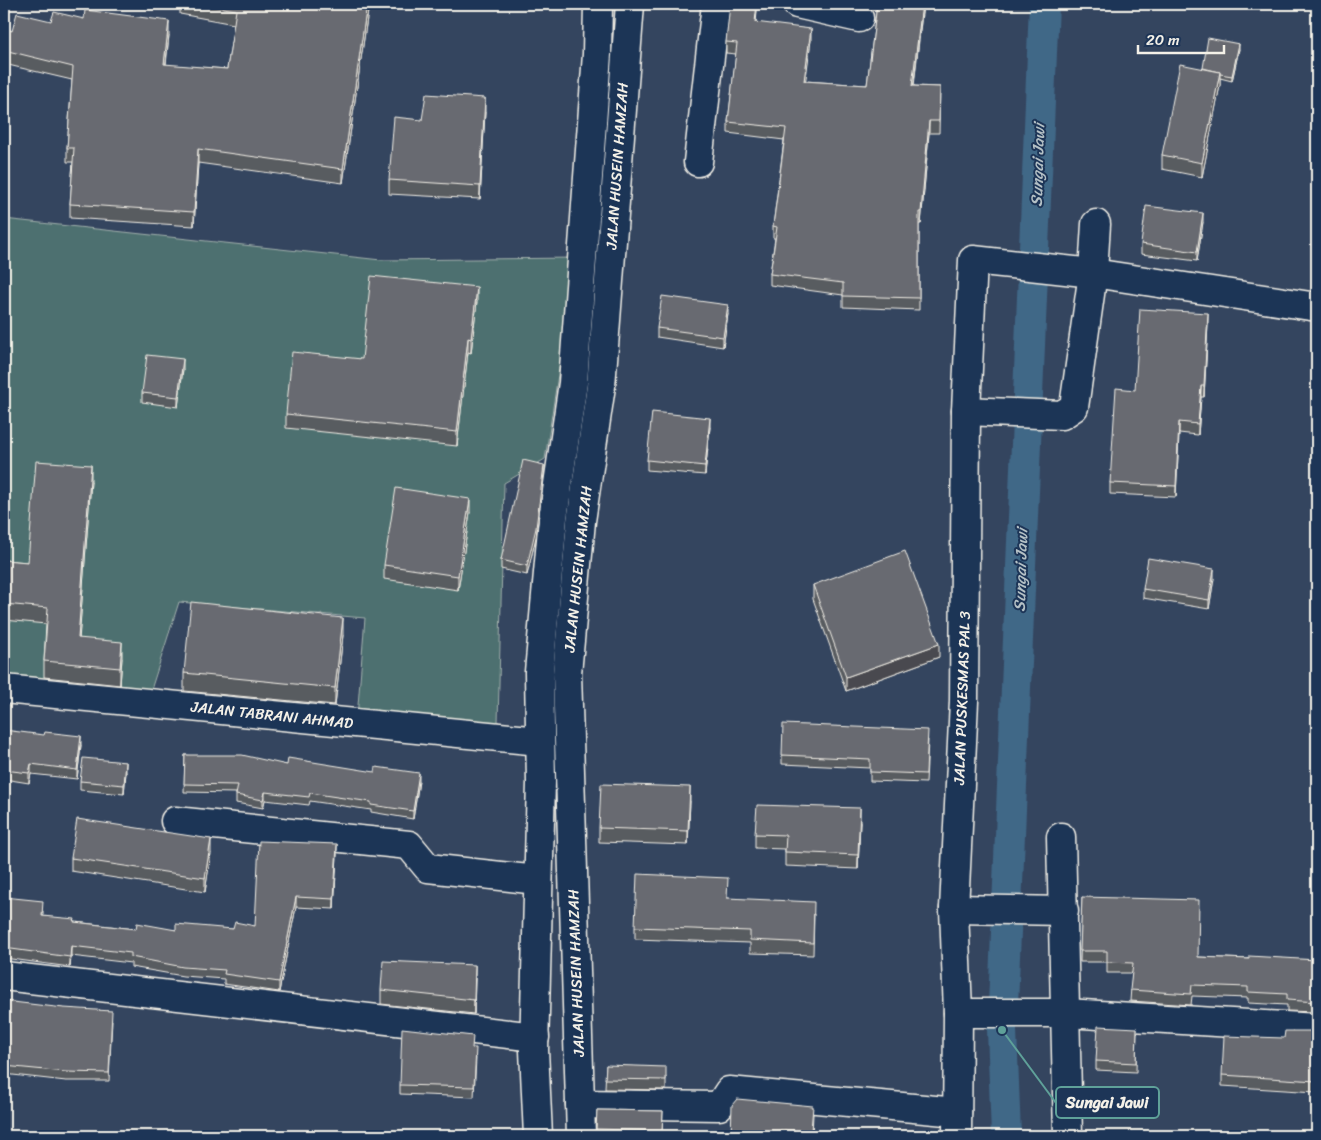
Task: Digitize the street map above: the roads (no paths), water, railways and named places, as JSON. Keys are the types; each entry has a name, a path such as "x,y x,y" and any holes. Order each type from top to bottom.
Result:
{"street":[{"name":"JALAN HUSEIN HAMZAH","path":"538,1136 534,1037 540,741 539,672 553,518 564,455 575,364 597,54 598,4"},
{"name":"JALAN HUSEIN HAMZAH","path":"580,1136 567,673 581,522 601,386 630,4"},
{"path":"698,162 716,4"},
{"path":"797,4 858,18"},
{"path":"977,411 1062,415 1074,407 1093,273 1096,224"},
{"name":"JALAN PUSKESMAS PAL 3","path":"957,1124 958,1013 954,909 982,261 1093,273"},
{"path":"1093,273 1317,307"},
{"name":"JALAN TABRANI AHMAD","path":"4,689 540,741"},
{"path":"175,821 410,845 428,868 538,880"},
{"path":"1061,837 1068,1136"},
{"path":"954,909 1064,911"},
{"path":"4,976 534,1037"},
{"path":"958,1013 1065,1013 1317,1028"},
{"path":"580,1104 718,1106 729,1091 957,1124"}],"waterway":[{"name":"Sungai Jawi","path":"1006,1136 1002,1030 1044,4"}],"place":[{"name":"Sungai Jawi","path":"1002,1030"}]}
